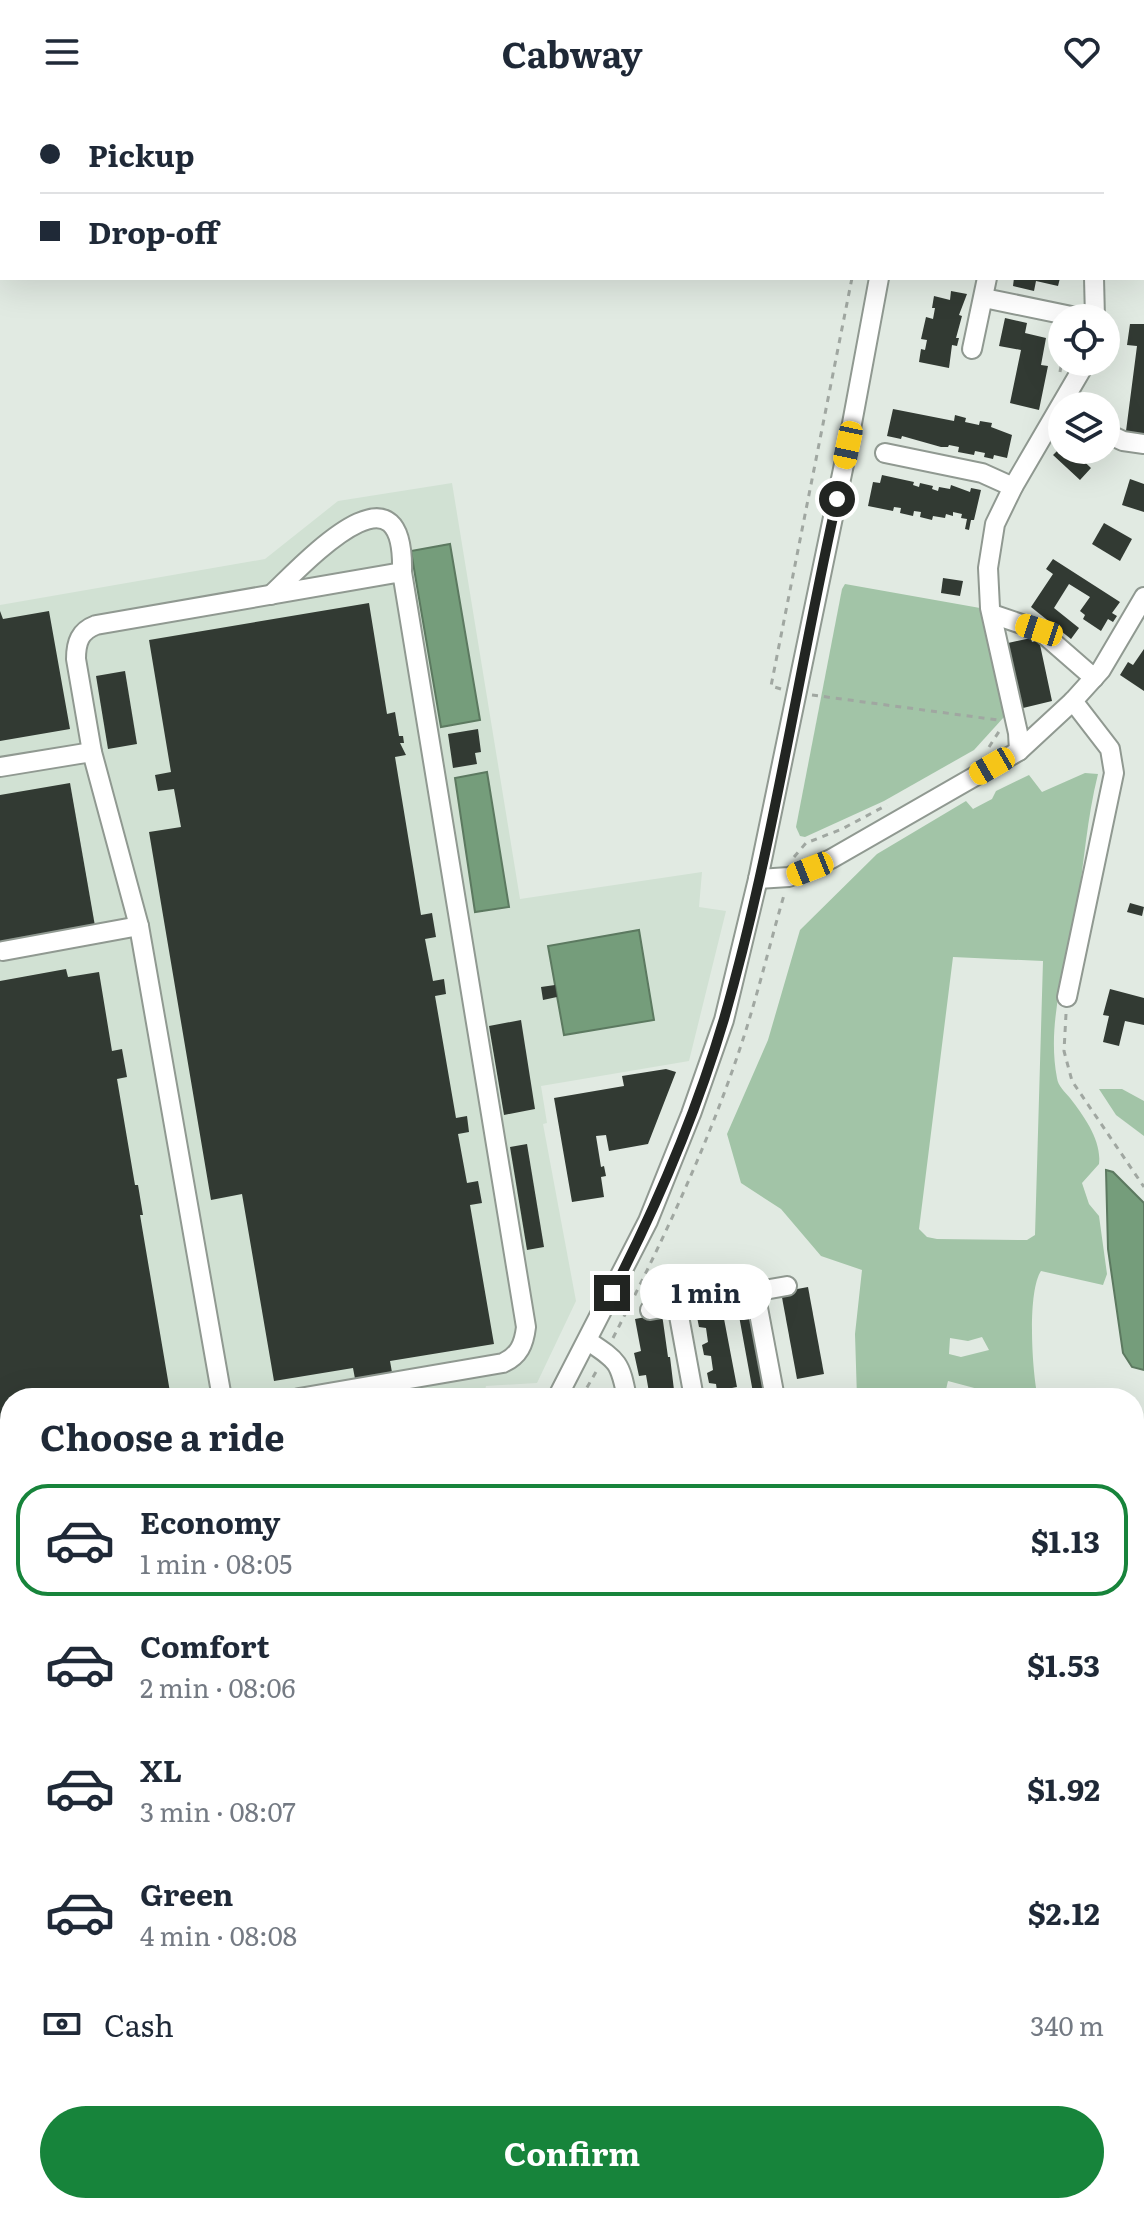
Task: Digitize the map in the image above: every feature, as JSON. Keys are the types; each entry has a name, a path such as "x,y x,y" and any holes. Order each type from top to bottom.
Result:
{"street":[{"path":"562,1388 648,1221 724,1020 758,879 848,445 879,280"},
{"path":"972,349 987,280"},
{"path":"1094,280 1095,304"},
{"path":"984,298 1048,311"},
{"path":"1019,751 1018,733 988,591 989,549 995,524 1013,487 1078,376"},
{"path":"1120,440 1144,444"},
{"path":"885,453 982,473 1013,487"},
{"path":"271,595 336,534 367,519 385,521 397,531 526,1327 515,1356 503,1363 357,1388"},
{"path":"220,1388 139,926 92,752 76,659 77,643 83,632 96,625 402,572"},
{"path":"758,879 789,877 831,859 1019,751 1094,678 1144,597"},
{"path":"992,614 1039,630 1094,678"},
{"path":"1067,997 1114,773 1110,749 1073,701"},
{"path":"0,767 92,752"},
{"path":"3,951 139,926"},
{"path":"650,1310 787,1286"},
{"path":"755,1292 773,1388"},
{"path":"677,1305 692,1388"},
{"path":"588,1341 616,1360 625,1388"}],"path":[{"path":"987,750 1006,721"},
{"path":"789,877 793,858 800,847 895,801"},
{"path":"1067,997 1064,1051 1072,1081 1144,1187"},
{"path":"587,1388 606,1353"}],"shaded area":[{"path":"452,483 520,899 702,872 699,907 726,911 689,1061 541,1086 547,1123 543,1124 576,1301 537,1383 486,1388 0,1388 0,605 265,559 338,501"},
{"path":"450,544 480,720 441,727 411,551"},
{"path":"845,584 980,608 1004,717 974,750 884,801 805,837 800,836 796,827"},
{"path":"487,772 509,907 475,912 455,778"},
{"path":"1085,773 1098,774 1077,908 1059,992 1054,1057 1059,1084 1086,1121 1098,1147 1099,1164 1082,1183 1089,1204 1099,1216 1107,1274 1103,1285 1041,1271 1032,1314 1037,1388 974,1388 948,1381 946,1388 857,1388 855,1334 862,1270 821,1256 781,1209 741,1183 727,1134 768,1040 800,930 877,854 966,801 973,809 992,799 996,791 1029,775 1042,792","holes":["953,957 1043,961 1035,1235 1027,1240 927,1237 919,1229","982,1337 989,1350 961,1357 949,1354 950,1338 968,1341"]},
{"path":"639,930 654,1020 564,1035 548,946"},
{"path":"1099,1089 1122,1089 1144,1101 1144,1136 1116,1115"},
{"path":"1106,1170 1113,1172 1144,1203 1144,1370 1132,1367 1123,1353 1108,1249"}],"building":[{"path":"1014,280 1060,280 1058,286 1036,281 1034,291 1013,286"},
{"path":"951,291 967,294 959,315 962,316 956,338 959,338 957,346 952,345 949,368 919,362 921,349 925,350 927,340 921,339 926,317 933,319 934,296 950,300"},
{"path":"1005,318 1027,323 1025,333 1046,338 1041,365 1048,366 1039,410 1010,403 1021,350 999,346"},
{"path":"1130,324 1144,324 1144,434 1126,431 1137,346 1127,345"},
{"path":"893,409 954,421 955,415 966,418 965,422 979,425 980,421 992,423 991,427 1012,435 1007,458 994,455 993,459 975,451 974,455 958,452 959,447 941,447 902,436 901,439 887,436"},
{"path":"1063,464 1087,464 1091,468 1080,480"},
{"path":"882,475 914,482 913,485 919,487 920,483 933,486 932,489 938,491 939,487 950,489 951,485 970,492 971,488 981,490 969,530 965,529 967,519 961,518 962,514 953,512 953,516 946,514 945,518 933,516 932,520 920,517 921,512 914,511 913,516 900,513 901,508 894,507 893,511 868,506 873,482 880,483"},
{"path":"1130,479 1144,484 1144,512 1122,505"},
{"path":"1104,523 1132,539 1120,561 1092,544"},
{"path":"1053,559 1120,602 1112,613 1117,616 1113,622 1108,619 1101,631 1083,619 1085,615 1080,611 1090,597 1069,584 1054,608 1079,628 1071,639 1031,607 1053,574 1046,569"},
{"path":"943,578 963,581 960,596 941,593"},
{"path":"369,603 387,714 395,712 399,736 403,736 404,743 400,743 406,755 395,757 421,915 432,913 436,937 425,939 433,981 444,979 446,994 435,996 456,1118 467,1116 469,1132 458,1134 467,1183 478,1181 482,1203 470,1205 494,1344 390,1361 393,1378 356,1384 353,1368 274,1381 242,1194 211,1200 149,832 181,827 174,789 158,791 155,775 171,772 149,640"},
{"path":"0,611 3,619 49,611 70,729 0,741"},
{"path":"1031,638 1032,642 1039,640 1052,701 1023,708 1008,643"},
{"path":"1144,649 1144,691 1120,675 1128,662 1133,665"},
{"path":"125,671 137,744 108,749 96,676"},
{"path":"478,729 481,752 475,753 477,764 453,768 448,734"},
{"path":"70,783 95,926 0,943 0,795"},
{"path":"1130,903 1144,907 1142,916 1127,912"},
{"path":"66,969 68,977 99,972 112,1051 122,1049 127,1077 117,1079 135,1185 138,1185 143,1215 140,1215 169,1388 0,1388 0,981"},
{"path":"555,985 557,997 543,1000 541,987"},
{"path":"1110,989 1144,998 1144,1025 1125,1021 1119,1046 1103,1042 1109,1016 1103,1015"},
{"path":"521,1020 535,1109 504,1115 489,1026"},
{"path":"666,1069 676,1072 648,1144 609,1151 606,1135 596,1136 601,1167 604,1166 606,1176 601,1177 604,1197 572,1202 554,1098 624,1086 622,1076"},
{"path":"527,1144 544,1247 527,1250 510,1147"},
{"path":"808,1287 824,1374 797,1379 781,1292"},
{"path":"740,1299 749,1302 768,1388 752,1388 737,1305"},
{"path":"721,1303 737,1387 717,1388 716,1384 709,1383 707,1373 713,1370 711,1356 704,1355 702,1345 708,1342 706,1328 699,1327 697,1317 703,1314 702,1306"},
{"path":"662,1314 674,1388 648,1388 646,1375 639,1376 634,1353 641,1351 635,1319"}],"route":[{"path":"612,1293 670,1171 724,1020 758,879 837,499"}]}
